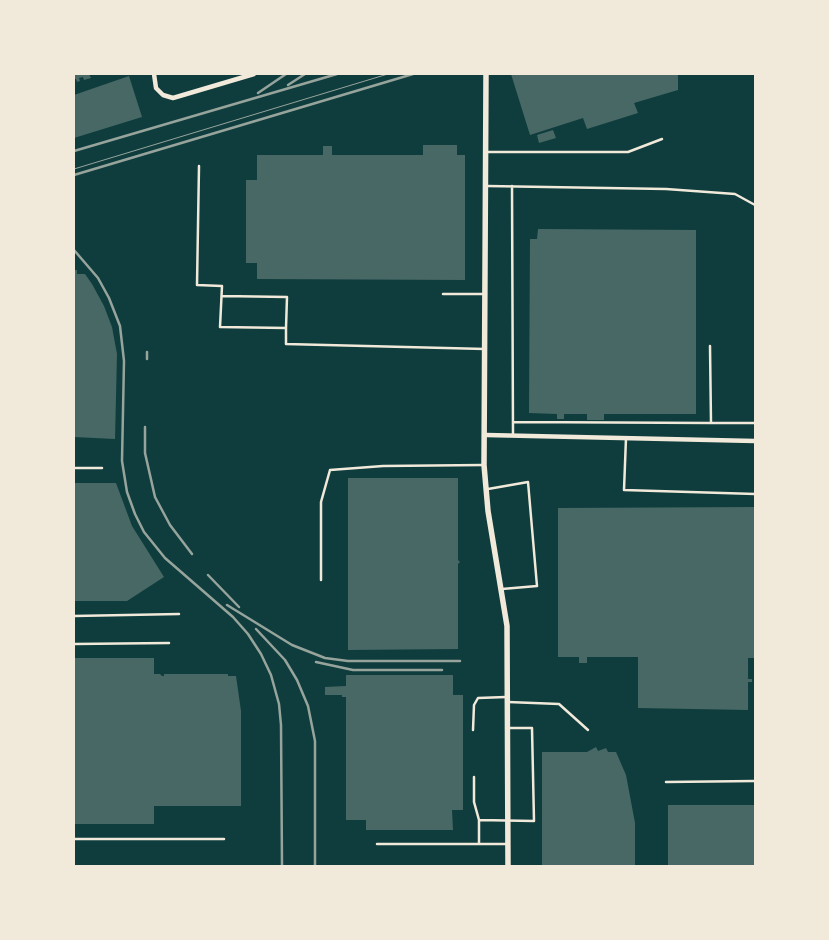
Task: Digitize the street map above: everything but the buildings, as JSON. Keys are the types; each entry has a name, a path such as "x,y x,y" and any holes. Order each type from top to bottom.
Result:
{"street":[{"path":"154,74 156,88 163,95 173,98 254,74"},
{"path":"486,74 486,435 484,465 488,511 507,626 508,866"},
{"path":"486,435 755,441"}],"lane":[{"path":"486,152 628,152 662,139"},
{"path":"200,166 197,285 222,286 220,327 286,328"},
{"path":"486,186 666,189 735,194 755,205"},
{"path":"512,186 513,435"},
{"path":"286,291 286,344 486,350"},
{"path":"443,294 486,294"},
{"path":"222,296 287,298"},
{"path":"710,346 711,423"},
{"path":"513,422 755,423"},
{"path":"626,438 624,490 755,494"},
{"path":"321,580 321,502 330,470 383,466 484,465"},
{"path":"74,468 102,468"},
{"path":"486,489 528,482 537,586 502,589"},
{"path":"74,616 179,614"},
{"path":"74,644 169,643"},
{"path":"473,730 474,705 478,698 559,704 588,730"},
{"path":"479,820 534,821 532,728 508,728"},
{"path":"474,777 474,798 479,820 479,843"},
{"path":"666,782 755,781"},
{"path":"74,839 224,839"},
{"path":"377,844 508,844"}],"tram line":[{"path":"74,169 388,74"}],"railway":[{"path":"258,93 286,74"},
{"path":"288,85 305,74"},
{"path":"74,151 337,74"},
{"path":"74,175 413,74"},
{"path":"74,250 98,278 109,298 120,326 124,361 122,461 127,492 135,514 144,532 165,558 233,617 248,634 261,654 271,675 279,704 281,725 282,866"},
{"path":"147,352 147,359"},
{"path":"145,427 145,453 155,497 170,525 192,554"},
{"path":"208,575 239,607"},
{"path":"227,605 292,645 325,658 348,661 460,661"},
{"path":"256,629 285,660 297,680 308,706 315,741 315,866"},
{"path":"316,662 353,670 442,670"}]}
